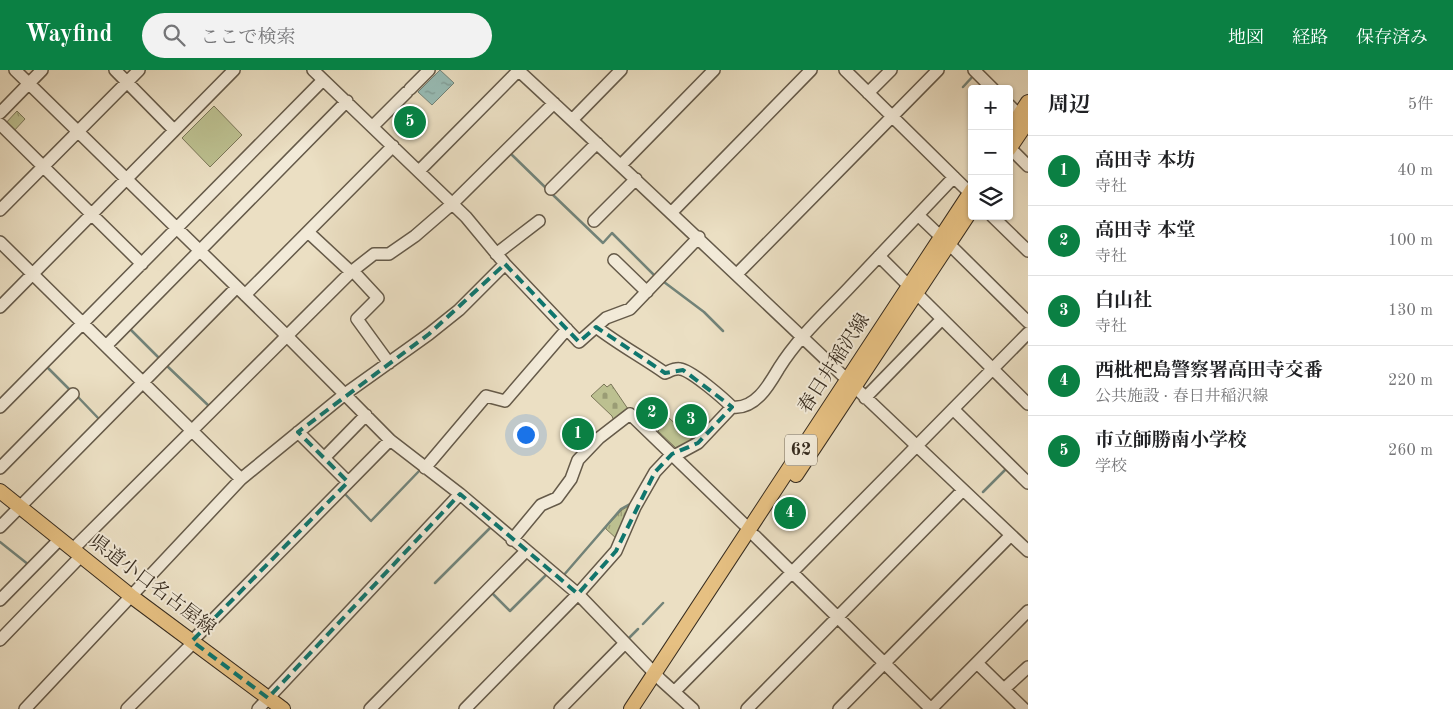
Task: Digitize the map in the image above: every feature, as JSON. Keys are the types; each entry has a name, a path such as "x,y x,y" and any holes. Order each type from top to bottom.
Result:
{"main road":[{"path":"1013,141 1028,102"},
{"path":"1010,130 1022,117"},
{"name":"春日井稲沢線","path":"945,241 968,199"},
{"name":"春日井稲沢線","path":"631,709 658,676 752,532 855,389 912,289 945,241 968,213"},
{"name":"県道小口名古屋線","path":"0,491 131,596 283,709"},
{"name":"春日井稲沢線","path":"642,709 658,676"}],"street":[{"path":"15,70 286,335 390,440 460,494 525,552 578,594 693,709"},
{"path":"0,113 42,70"},
{"path":"115,70 174,130"},
{"path":"0,210 139,70"},
{"path":"0,307 234,70"},
{"path":"313,70 466,217 505,264 579,342 606,318 630,309 699,237"},
{"path":"373,126 429,70"},
{"path":"419,171 519,70 699,237 855,389 1028,551"},
{"path":"572,120 621,70"},
{"path":"621,165 714,70"},
{"path":"672,212 811,70"},
{"path":"845,70 968,190"},
{"path":"868,93 891,70"},
{"path":"737,274 938,70"},
{"path":"974,70 989,85"},
{"path":"0,407 324,80"},
{"path":"106,346 347,102"},
{"path":"0,640 77,553 191,430 286,335 352,272 374,254 389,254 415,236 452,204 554,103"},
{"path":"0,124 142,264"},
{"path":"551,189 597,143"},
{"path":"0,527 143,383 241,291 308,232 394,146"},
{"path":"1013,152 1028,166"},
{"path":"465,709 578,594 616,551 655,472 673,455 698,443 732,407 749,404 768,388 779,368 802,337 954,177"},
{"path":"594,221 636,179"},
{"path":"918,215 1028,322"},
{"path":"996,220 1028,251"},
{"path":"496,254 539,221"},
{"path":"308,232 378,298 357,319 389,363"},
{"path":"0,242 240,478"},
{"path":"879,256 1028,404"},
{"path":"614,260 647,292"},
{"path":"25,709 240,478 345,394 459,310 505,264"},
{"path":"855,389 942,319"},
{"path":"596,327 622,347 646,359 665,373 673,369 683,370 715,391 732,407"},
{"path":"425,468 486,396 505,401 567,329"},
{"path":"675,691 1028,333"},
{"path":"0,468 72,394"},
{"path":"953,409 1028,483"},
{"path":"512,540 541,505 557,498 571,479 578,460 599,438 630,414 931,709 1026,617"},
{"path":"324,458 366,415"},
{"path":"298,432 348,482"},
{"path":"127,709 390,440"},
{"path":"746,709 963,490"},
{"path":"258,709 460,494"},
{"path":"839,709 1011,535"},
{"path":"0,600 60,539"},
{"path":"370,709 525,552"},
{"path":"560,709 625,642"},
{"path":"977,663 1024,709"},
{"path":"1004,689 1028,667"}],"highlighted area":[{"path":"505,264 579,342 596,327 665,373 683,370 732,407 698,443 672,454 655,472 616,551 578,594 460,494 268,698 192,641 348,482 298,432 429,334"}],"green space":[{"path":"214,106 242,135 210,167 182,138"},
{"path":"17,111 25,119 12,133 4,125"},
{"path":"604,384 607,387 611,384 628,409 614,421 612,416 591,396"},
{"path":"669,418 694,441 677,449 658,431"},
{"path":"630,505 618,540 605,528 622,510"}],"water":[{"path":"440,70 454,83 432,105 418,92"}],"waterway":[{"path":"963,87 974,75"},
{"path":"510,153 548,190"},
{"path":"552,194 603,243 612,233 656,277"},
{"path":"664,282 704,312 723,331"},
{"path":"129,328 161,360"},
{"path":"166,365 210,407"},
{"path":"47,367 71,391"},
{"path":"77,396 100,420"},
{"path":"983,492 1007,468"},
{"path":"344,493 371,521 421,469"},
{"path":"563,576 621,509 630,504"},
{"path":"435,583 491,527"},
{"path":"0,542 29,565"},
{"path":"491,592 510,611 546,575"},
{"path":"643,624 663,603"},
{"path":"629,638 638,629"}],"place":[{"name":"市立師勝南小学校","path":"410,122"},
{"name":"高田寺 本堂","path":"652,413"},
{"name":"白山社","path":"691,420"},
{"name":"高田寺 本坊","path":"578,434"},
{"name":"西枇杷島警察署高田寺交番","path":"790,513"}]}
